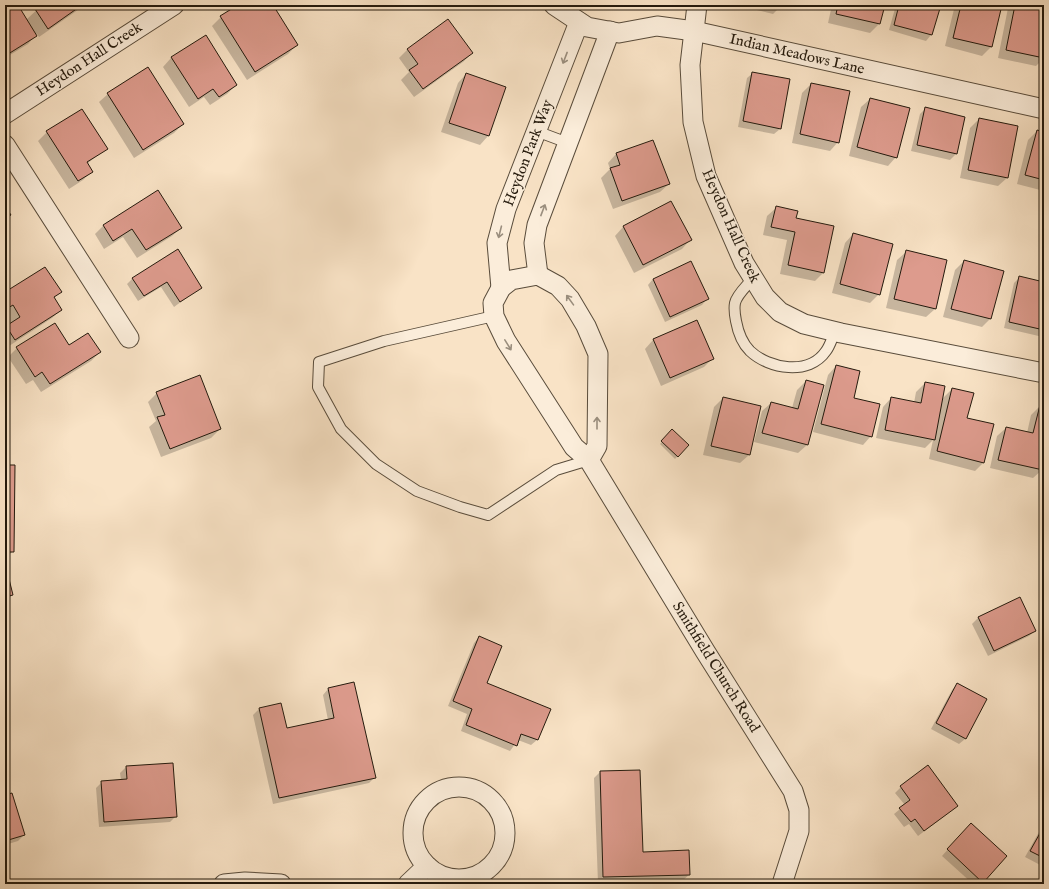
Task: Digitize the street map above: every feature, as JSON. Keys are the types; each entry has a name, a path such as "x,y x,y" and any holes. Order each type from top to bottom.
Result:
{"street":[{"name":"Heydon Hall Creek","path":"5,114 174,5"},
{"name":"Indian Meadows Lane","path":"554,5 587,27 619,33 657,26 694,31 1044,109"},
{"name":"Heydon Hall Creek","path":"697,5 690,64 693,122 706,176 744,263 765,297 780,312 804,324 835,332 1044,373"},
{"name":"Heydon Park Way","path":"501,288 498,243 506,209 579,22"},
{"path":"538,275 534,243 537,225 610,31"},
{"path":"5,145 129,338"},
{"path":"494,316 493,303 501,288 511,280 538,275 558,286 570,299 586,326 598,354 597,446 589,460"},
{"name":"Smithfield Church Road","path":"494,316 506,341 574,447 589,460 705,651 793,791 799,810 799,831 782,884"},
{"path":"458,786 476,789 491,799 502,814 506,832 503,850 493,865 478,876 460,880 442,876 427,866 416,851 412,834 415,816 425,800 440,790 458,786"},
{"path":"408,884 427,866"},
{"path":"224,884 245,882 281,884"}],"lane":[{"path":"536,131 568,143"},
{"path":"754,278 735,302 735,316 739,336 749,350 765,361 784,367 797,368 814,361 826,352 835,332"},
{"path":"494,316 384,341 319,362 318,387 341,429 376,464 417,491 460,507 488,515 556,470 589,460"}],"building":[{"path":"5,5 18,5 37,36 5,56"},
{"path":"41,5 82,5 48,29 35,9"},
{"path":"238,5 273,5 298,45 255,72 220,16"},
{"path":"838,5 885,5 880,24 836,14"},
{"path":"899,5 941,5 932,35 894,25"},
{"path":"961,5 1002,5 992,47 953,38"},
{"path":"1015,5 1044,5 1044,58 1006,50"},
{"path":"448,19 473,53 423,89 409,70 418,64 407,49"},
{"path":"206,35 237,85 219,97 213,89 198,99 171,57"},
{"path":"148,67 184,124 143,150 107,93"},
{"path":"752,72 790,79 781,129 743,121"},
{"path":"466,73 506,87 489,136 449,123"},
{"path":"811,83 850,91 839,143 800,134"},
{"path":"870,98 910,108 897,158 857,147"},
{"path":"925,107 965,117 957,154 917,145"},
{"path":"82,109 108,149 87,162 93,172 78,181 46,131"},
{"path":"979,118 1018,126 1008,178 968,170"},
{"path":"1037,130 1044,132 1044,180 1025,175"},
{"path":"653,140 670,184 622,201 610,168 620,165 616,153"},
{"path":"158,190 182,228 146,250 132,229 113,241 103,225"},
{"path":"671,201 692,240 643,265 623,226"},
{"path":"5,206 11,215 5,218"},
{"path":"776,206 798,211 796,218 834,226 824,273 788,265 795,232 771,227"},
{"path":"853,233 893,244 880,295 840,284"},
{"path":"178,249 202,288 180,302 167,282 144,296 132,278"},
{"path":"906,250 947,260 936,309 894,299"},
{"path":"964,260 1004,271 991,319 951,309"},
{"path":"691,261 709,299 670,317 653,279"},
{"path":"45,267 62,292 54,297 62,310 15,340 6,326 20,317 13,305 8,308 5,303 5,292"},
{"path":"1019,276 1044,282 1044,330 1009,322"},
{"path":"697,320 714,359 670,378 653,339"},
{"path":"55,323 69,345 88,333 101,352 50,384 42,372 35,377 16,347"},
{"path":"836,365 860,371 854,398 880,404 872,437 821,424"},
{"path":"200,375 221,429 170,449 157,417 165,415 156,392"},
{"path":"806,380 824,385 808,445 762,433 771,402 798,409"},
{"path":"925,382 945,386 935,440 885,430 891,397 921,403"},
{"path":"952,388 974,393 967,418 994,424 984,463 937,451"},
{"path":"723,397 761,406 750,455 711,446"},
{"path":"1040,405 1044,406 1043,470 998,460 1006,427 1033,433"},
{"path":"672,429 689,445 678,457 661,441"},
{"path":"5,465 15,465 14,552 5,552"},
{"path":"5,571 7,571 13,595 5,597"},
{"path":"1020,597 1036,631 994,651 978,617"},
{"path":"479,636 502,646 487,683 551,709 538,740 521,734 517,746 466,725 472,709 453,701"},
{"path":"354,682 376,778 279,798 259,708 281,703 287,728 334,718 328,688"},
{"path":"957,683 987,699 966,739 936,723"},
{"path":"173,763 177,817 104,822 101,781 127,779 126,766"},
{"path":"928,765 958,806 924,831 915,819 911,822 899,808 910,800 900,786"},
{"path":"640,770 643,852 689,850 690,875 603,877 600,771"},
{"path":"12,793 25,835 5,841 5,795"},
{"path":"971,823 1007,856 983,883 947,849"},
{"path":"1044,826 1044,858 1030,851"}]}
